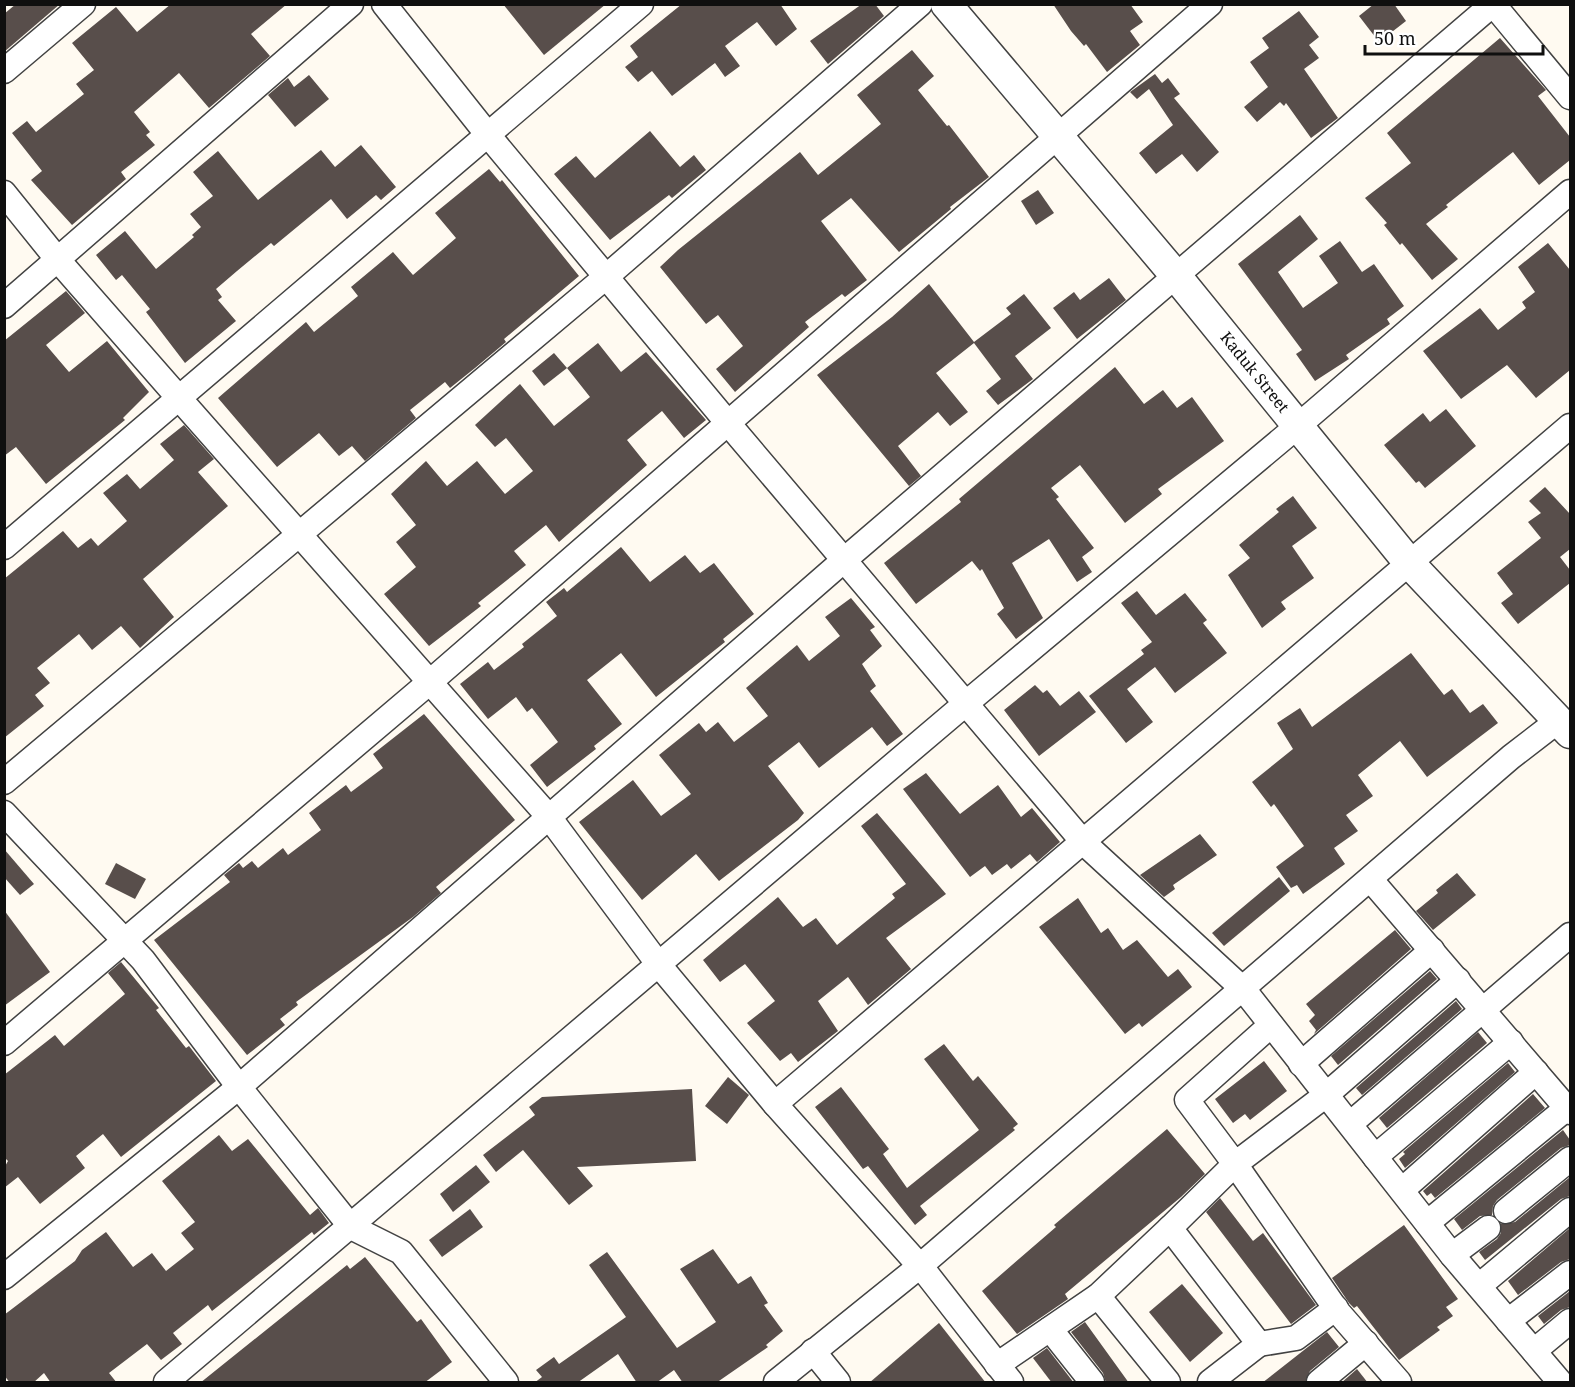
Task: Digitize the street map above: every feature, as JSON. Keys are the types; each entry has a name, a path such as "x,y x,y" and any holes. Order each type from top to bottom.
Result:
{"street":[{"path":"4,71 83,4"},
{"path":"4,306 351,4"},
{"path":"384,4 488,135 964,705 1084,843 1244,990 1452,1255 1562,1383 1570,1378"},
{"path":"4,547 641,4"},
{"path":"4,782 302,535 607,276 920,4"},
{"name":"Kaduk Street","path":"946,4 1176,276 1410,564 1567,722"},
{"path":"4,1043 431,681 1210,4"},
{"path":"4,1277 239,1087 843,561 1493,4 1570,97"},
{"path":"166,1383 964,705 1299,425 1570,192"},
{"path":"4,193 58,260 549,817 659,965 775,1104 920,1266 1004,1374 1050,1329 1098,1296 1235,1164 1326,1095 1458,980"},
{"path":"775,1104 1084,843 1570,426"},
{"path":"776,1383 920,1266 1244,990 1511,757 1567,722"},
{"path":"4,813 143,960 239,1087 351,1227 401,1252 506,1383"},
{"path":"1371,880 1569,1110 1427,1223"},
{"path":"1350,1124 1484,1012 1570,935"},
{"path":"1301,1064 1432,950"},
{"path":"1271,1025 1187,1100 1336,1308 1399,1383"},
{"path":"1375,1157 1511,1042"},
{"path":"1402,1190 1536,1072"},
{"path":"1506,1211 1570,1159"},
{"path":"1479,1286 1570,1210"},
{"path":"1170,1228 1259,1344"},
{"path":"1452,1255 1488,1228"},
{"path":"1508,1321 1570,1273"},
{"path":"1098,1296 1168,1383"},
{"path":"1210,1383 1259,1344 1296,1338 1336,1308"},
{"path":"1534,1351 1570,1321"},
{"path":"1050,1329 1092,1383"},
{"path":"1319,1383 1365,1343"},
{"path":"813,1351 838,1383"}],"building":[{"path":"16,4 60,4 4,52 4,14"},
{"path":"171,4 287,4 251,34 270,56 209,108 179,73 134,112 150,132 146,135 155,145 121,172 126,179 72,225 31,180 42,171 12,133 27,121 36,132 84,94 76,84 94,70 72,43 116,7 137,32"},
{"path":"503,4 606,4 544,55"},
{"path":"682,4 780,4 797,29 776,46 757,22 725,46 740,66 725,77 715,63 672,96 652,71 638,82 625,67 638,57 630,46"},
{"path":"862,4 875,4 884,16 828,64 810,41"},
{"path":"1053,4 1130,4 1143,22 1130,31 1140,45 1107,72 1086,44 1084,46 1071,31"},
{"path":"1374,4 1394,4 1406,21 1379,42 1359,16"},
{"path":"1299,11 1319,37 1309,45 1319,58 1304,69 1338,118 1311,138 1286,103 1284,106 1280,102 1257,122 1244,107 1268,87 1250,62 1269,48 1262,38"},
{"path":"1500,38 1546,90 1538,96 1570,137 1570,160 1539,185 1513,152 1446,205 1448,207 1426,224 1458,259 1432,280 1402,243 1400,245 1384,225 1387,223 1365,198 1411,163 1387,133"},
{"path":"912,50 934,76 918,90 947,126 949,125 989,177 950,207 951,209 899,252 851,198 821,221 867,280 845,297 842,294 805,322 809,327 735,392 716,369 743,346 718,315 706,324 660,267 800,152 818,175 881,124 857,95"},
{"path":"1155,74 1162,83 1168,78 1180,94 1174,98 1219,152 1197,172 1182,154 1156,174 1139,153 1173,125 1149,89 1137,99 1130,92"},
{"path":"309,75 329,99 295,127 268,95 288,78 294,87"},
{"path":"650,131 680,167 694,155 706,170 672,198 669,195 610,240 554,174 576,156 595,178"},
{"path":"361,145 396,187 381,200 376,195 347,219 331,199 274,246 271,243 237,271 216,289 222,297 218,300 236,321 185,363 146,312 150,309 122,275 116,280 96,255 125,231 156,269 194,237 192,235 201,227 190,214 213,196 193,172 218,151 258,200 321,150 335,167"},
{"path":"489,169 500,182 502,180 579,276 504,339 506,342 450,388 445,382 410,410 416,418 365,461 352,446 339,456 319,433 277,467 218,398 306,322 314,332 358,296 351,287 393,252 413,275 456,238 435,213"},
{"path":"1038,190 1054,213 1036,225 1021,201"},
{"path":"1300,215 1318,239 1278,272 1303,308 1338,283 1319,256 1340,241 1362,272 1374,264 1404,306 1387,319 1390,324 1346,355 1349,359 1315,381 1296,354 1302,350 1238,264"},
{"path":"1548,243 1570,270 1570,370 1536,398 1507,365 1461,399 1423,351 1480,308 1498,330 1526,308 1522,302 1535,292 1518,267"},
{"path":"1109,278 1126,300 1077,339 1053,308 1074,292 1080,300"},
{"path":"929,284 974,342 1011,314 1006,308 1024,294 1051,328 1015,356 1033,379 998,405 986,391 1001,379 974,343 936,373 968,412 950,426 938,412 898,446 921,476 909,486 817,375 892,317"},
{"path":"66,291 85,313 46,345 69,372 107,341 149,392 123,418 125,420 46,484 16,447 4,456 4,341"},
{"path":"598,343 621,372 646,352 706,420 684,438 662,411 627,440 647,465 559,542 546,525 514,551 526,565 478,603 481,606 429,646 384,594 416,567 396,542 416,525 391,494 426,461 447,486 477,461 505,494 533,471 506,438 495,447 475,425 520,384 554,426 590,397 567,368"},
{"path":"554,353 567,368 544,386 532,371"},
{"path":"1115,367 1144,404 1163,390 1177,408 1192,397 1224,441 1158,489 1162,494 1125,523 1080,465 1051,488 1059,497 1056,499 1094,548 1082,557 1092,572 1077,582 1049,539 1012,563 1043,618 1016,639 997,614 1004,608 982,569 980,571 972,561 916,604 884,563 961,502 959,499"},
{"path":"1446,409 1476,446 1425,488 1419,481 1416,483 1384,445 1423,413 1430,422"},
{"path":"184,425 214,459 198,472 228,506 143,579 174,617 140,648 121,626 92,650 79,634 37,668 50,683 35,695 44,706 4,738 4,579 63,531 78,548 91,538 98,546 127,521 103,493 127,474 140,489 174,460 160,444"},
{"path":"1545,487 1570,514 1570,549 1560,557 1570,570 1570,583 1518,624 1501,603 1513,594 1497,573 1541,538 1528,522 1541,513 1529,501"},
{"path":"1293,496 1317,528 1292,546 1314,578 1281,602 1286,609 1262,628 1228,575 1250,558 1239,545 1279,512 1276,509"},
{"path":"621,547 650,582 685,555 700,573 714,563 754,614 723,639 725,642 656,697 621,653 587,680 622,724 594,746 596,749 547,787 530,765 558,742 532,708 527,712 516,697 488,719 460,684 488,662 494,670 524,647 522,644 557,616 546,602 564,588 567,592"},
{"path":"1137,591 1156,615 1185,593 1207,620 1203,623 1227,653 1175,693 1155,667 1127,689 1153,722 1126,743 1089,696 1144,654 1141,650 1152,642 1121,603"},
{"path":"851,598 875,627 870,630 882,646 862,664 876,686 870,691 903,734 887,746 872,727 819,768 799,742 768,766 804,813 798,820 719,881 696,854 642,900 579,822 633,780 661,816 691,794 659,755 699,723 706,732 718,722 734,742 768,716 746,688 797,645 809,661 840,636 825,617"},
{"path":"1411,653 1444,695 1452,689 1470,713 1483,704 1498,723 1427,777 1400,741 1358,775 1373,796 1346,815 1358,831 1334,848 1345,864 1303,894 1297,885 1291,888 1276,867 1304,846 1274,804 1271,807 1252,782 1293,749 1277,723 1300,708 1312,727"},
{"path":"1035,685 1043,693 1047,690 1060,706 1079,691 1096,712 1039,756 1004,710"},
{"path":"424,714 515,820 436,887 441,893 413,917 296,1002 298,1005 280,1019 285,1025 247,1055 154,940 230,882 224,875 239,863 243,868 252,861 258,868 283,848 288,855 321,830 309,813 346,785 351,792 383,768 373,754"},
{"path":"926,773 960,814 998,785 1021,817 1032,808 1060,842 1037,862 1030,854 1011,869 1007,864 992,875 985,866 970,877 903,789"},
{"path":"877,813 946,894 886,938 911,969 868,1005 848,977 818,1001 838,1031 798,1062 791,1053 780,1061 747,1023 775,1001 745,964 720,982 703,960 778,897 803,927 816,918 837,945 895,898 892,894 906,884 861,826"},
{"path":"1200,834 1217,855 1173,885 1175,889 1164,897 1140,875"},
{"path":"4,849 34,884 20,895 4,877"},
{"path":"116,863 146,879 135,899 105,884"},
{"path":"1457,873 1476,895 1433,930 1416,911 1438,893 1436,890"},
{"path":"1279,877 1290,891 1224,946 1212,933"},
{"path":"1078,898 1101,933 1108,928 1123,950 1137,940 1168,977 1178,969 1192,987 1142,1027 1139,1023 1125,1034 1039,927"},
{"path":"4,910 50,972 4,1006"},
{"path":"1395,930 1411,949 1314,1034 1316,1030 1309,1021 1315,1015 1306,1004"},
{"path":"121,962 159,1008 156,1010 186,1048 189,1046 216,1081 121,1157 103,1134 76,1156 85,1168 40,1204 18,1177 4,1188 4,1168 8,1161 4,1157 4,1075 55,1035 64,1046 125,994 108,973"},
{"path":"1430,971 1437,979 1338,1065 1331,1056"},
{"path":"1456,1001 1462,1009 1362,1095 1356,1088"},
{"path":"1478,1032 1487,1043 1387,1128 1379,1118"},
{"path":"944,1044 973,1081 978,1076 1018,1124 1013,1128 1015,1130 920,1206 927,1215 915,1225 868,1166 863,1169 815,1107 841,1087 889,1149 883,1154 907,1188 979,1130 924,1059"},
{"path":"1264,1061 1287,1091 1250,1120 1245,1114 1233,1123 1215,1099"},
{"path":"1508,1063 1515,1072 1405,1168 1399,1159 1405,1154 1403,1152"},
{"path":"728,1077 749,1095 727,1124 705,1106"},
{"path":"692,1089 696,1161 577,1167 593,1186 569,1205 523,1150 496,1172 483,1155 535,1115 529,1107 542,1097"},
{"path":"1533,1094 1545,1108 1435,1198 1431,1193 1427,1196 1423,1191"},
{"path":"1167,1129 1205,1174 1181,1197 1065,1294 1068,1299 1017,1334 982,1291 1056,1227 1054,1225"},
{"path":"1563,1130 1570,1140 1570,1145 1561,1148 1497,1200 1493,1206 1492,1215 1480,1216 1462,1230 1454,1219"},
{"path":"219,1135 232,1151 248,1139 310,1215 318,1208 329,1223 314,1235 312,1232 212,1311 208,1305 173,1333 182,1344 161,1360 147,1344 109,1373 117,1383 51,1383 44,1373 33,1383 10,1383 4,1375 4,1315 75,1261 82,1250 106,1232 133,1267 152,1253 166,1271 194,1249 181,1233 195,1222 162,1181"},
{"path":"476,1165 490,1182 453,1212 440,1194"},
{"path":"1570,1177 1570,1196 1561,1199 1485,1260 1479,1252 1497,1239 1501,1233 1501,1224 1515,1222"},
{"path":"1220,1198 1253,1241 1263,1233 1316,1305 1291,1324 1206,1212"},
{"path":"470,1209 483,1227 442,1257 429,1240"},
{"path":"1404,1225 1458,1299 1446,1307 1453,1316 1437,1327 1440,1330 1399,1360 1357,1306 1354,1308 1349,1303 1332,1278"},
{"path":"1570,1228 1570,1259 1561,1262 1518,1295 1508,1281"},
{"path":"713,1249 738,1284 751,1276 768,1303 764,1305 783,1331 766,1345 768,1347 716,1383 683,1383 674,1370 656,1383 637,1383 618,1354 577,1383 534,1383 542,1377 536,1370 554,1357 559,1364 626,1317 589,1265 607,1252 677,1348 716,1322 680,1269"},
{"path":"365,1257 417,1322 421,1319 452,1362 424,1383 200,1383 347,1265 350,1269"},
{"path":"1182,1284 1223,1333 1190,1362 1149,1312"},
{"path":"1570,1291 1570,1307 1561,1310 1544,1324 1538,1316"},
{"path":"1085,1322 1129,1383 1106,1383 1103,1373 1071,1332"},
{"path":"939,1323 986,1383 869,1383"},
{"path":"1327,1332 1339,1347 1310,1371 1305,1383 1262,1383"},
{"path":"1047,1348 1074,1383 1052,1383 1033,1358"},
{"path":"1357,1369 1368,1383 1341,1383"}]}
